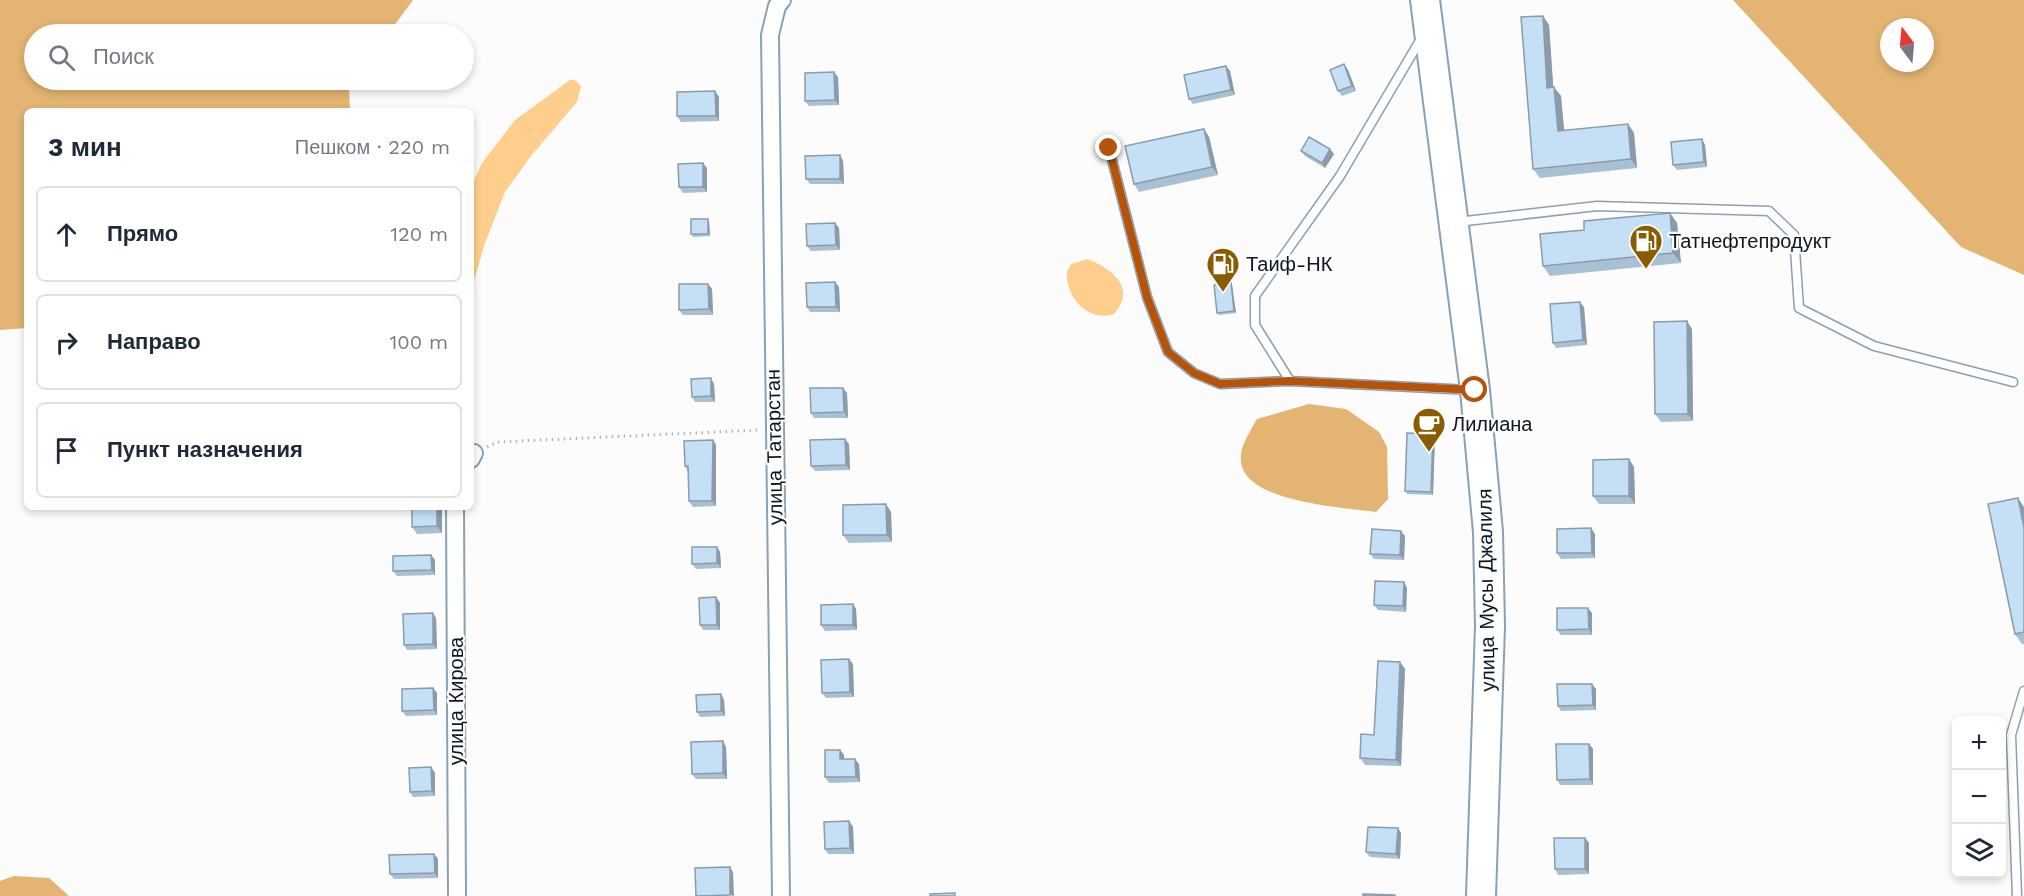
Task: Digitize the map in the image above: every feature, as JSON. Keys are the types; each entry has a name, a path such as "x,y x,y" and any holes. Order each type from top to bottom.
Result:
{"highway":[{"name":"улица Мусы Джалиля","path":"1427,13 1475,390 1488,532 1490,626 1481,896"}],"street":[{"name":"улица Татарстан","path":"781,896 770,35 777,6 782,0"},
{"name":"улица Кирова","path":"455,510 457,896"}],"lane":[{"path":"1290,381 1256,325 1255,296 1340,176 1427,13"},
{"path":"1109,148 1147,297 1168,352 1194,373 1220,384 1290,381 1475,390"},
{"path":"1454,222 1597,206 1769,211 1794,235 1799,308 1874,346 2013,382"},
{"path":"2017,896 2011,735 2024,691"}],"path":[{"path":"474,455 496,442 774,430"}],"shaded area":[{"path":"0,0 413,0 395,24 24,24 24,90 349,90 350,108 24,108 24,328 0,330"},
{"path":"1733,0 2024,0 2024,275 1961,247"},
{"path":"570,80 575,80 581,86 577,102 531,156 505,192 485,243 474,281 474,180 482,163 515,120"},
{"path":"1088,259 1105,268 1119,280 1123,296 1114,314 1095,315 1087,311 1074,298 1070,290 1067,271 1071,264"},
{"path":"1309,404 1346,409 1379,432 1387,447 1388,499 1376,512 1291,499 1269,491 1252,481 1242,467 1242,449 1257,419"},
{"path":"14,876 49,878 69,896 0,896 0,881"}],"building":[{"path":"1543,16 1547,88 1554,87 1558,131 1628,124 1631,159 1533,169 1521,17"},
{"path":"1344,64 1352,86 1338,91 1330,70"},
{"path":"1226,66 1231,90 1189,99 1184,75"},
{"path":"834,72 835,100 805,101 805,73"},
{"path":"715,91 716,116 677,116 677,92"},
{"path":"1204,129 1212,167 1134,184 1125,146"},
{"path":"1309,137 1330,149 1322,163 1301,151"},
{"path":"1702,139 1704,162 1673,165 1671,142"},
{"path":"840,155 840,179 806,179 805,156"},
{"path":"703,163 703,187 679,187 678,164"},
{"path":"1670,213 1673,253 1543,266 1540,234 1584,230 1584,221"},
{"path":"691,219 708,219 708,234 691,234"},
{"path":"835,223 836,245 807,246 806,224"},
{"path":"835,282 836,307 807,307 806,283"},
{"path":"1231,282 1234,311 1217,313 1214,285"},
{"path":"679,284 708,284 709,309 679,310"},
{"path":"1580,302 1583,340 1553,343 1550,304"},
{"path":"1687,321 1688,414 1655,414 1654,322"},
{"path":"711,378 711,396 692,397 691,379"},
{"path":"810,388 843,388 844,412 811,413"},
{"path":"1407,433 1433,434 1431,492 1405,491"},
{"path":"845,439 846,465 811,466 810,440"},
{"path":"713,440 712,501 689,501 688,466 685,466 684,441"},
{"path":"1629,459 1629,496 1593,496 1593,460"},
{"path":"2018,498 2024,528 2024,632 2015,634 1988,504"},
{"path":"886,504 887,535 843,535 843,505"},
{"path":"412,510 437,510 437,526 412,527"},
{"path":"1591,528 1592,553 1557,553 1557,529"},
{"path":"1372,529 1401,531 1400,555 1370,554"},
{"path":"692,547 717,547 717,563 692,564"},
{"path":"431,555 432,570 393,571 393,556"},
{"path":"1375,581 1404,582 1403,606 1374,605"},
{"path":"716,597 717,625 700,625 699,598"},
{"path":"853,604 853,625 821,625 821,605"},
{"path":"1557,608 1588,608 1589,629 1557,630"},
{"path":"433,613 433,644 404,645 403,614"},
{"path":"849,659 850,692 822,693 821,660"},
{"path":"1378,661 1400,662 1396,760 1360,758 1361,734 1374,735"},
{"path":"1557,684 1592,684 1593,705 1558,706"},
{"path":"433,688 434,710 402,711 402,689"},
{"path":"721,694 721,711 697,712 696,695"},
{"path":"723,741 723,773 692,774 691,742"},
{"path":"1556,744 1589,744 1590,779 1557,780"},
{"path":"825,750 840,750 840,759 855,759 856,777 825,777"},
{"path":"431,767 432,791 410,792 409,768"},
{"path":"849,821 850,848 825,849 824,822"},
{"path":"1368,827 1398,828 1396,854 1366,852"},
{"path":"1554,838 1585,838 1585,869 1555,869"},
{"path":"434,854 435,873 390,874 389,855"},
{"path":"730,867 730,895 696,896 695,868"},
{"path":"955,893 955,896 930,896 930,894"},
{"path":"1363,894 1395,895 1395,896 1363,896"}],"place":[{"name":"Татнефтепродукт","path":"1646,270"},
{"name":"Таиф-НК","path":"1223,293"},
{"name":"Лилиана","path":"1429,453"}],"route":[{"path":"1109,148 1147,297 1168,352 1194,373 1220,384 1290,381 1475,390"}]}
